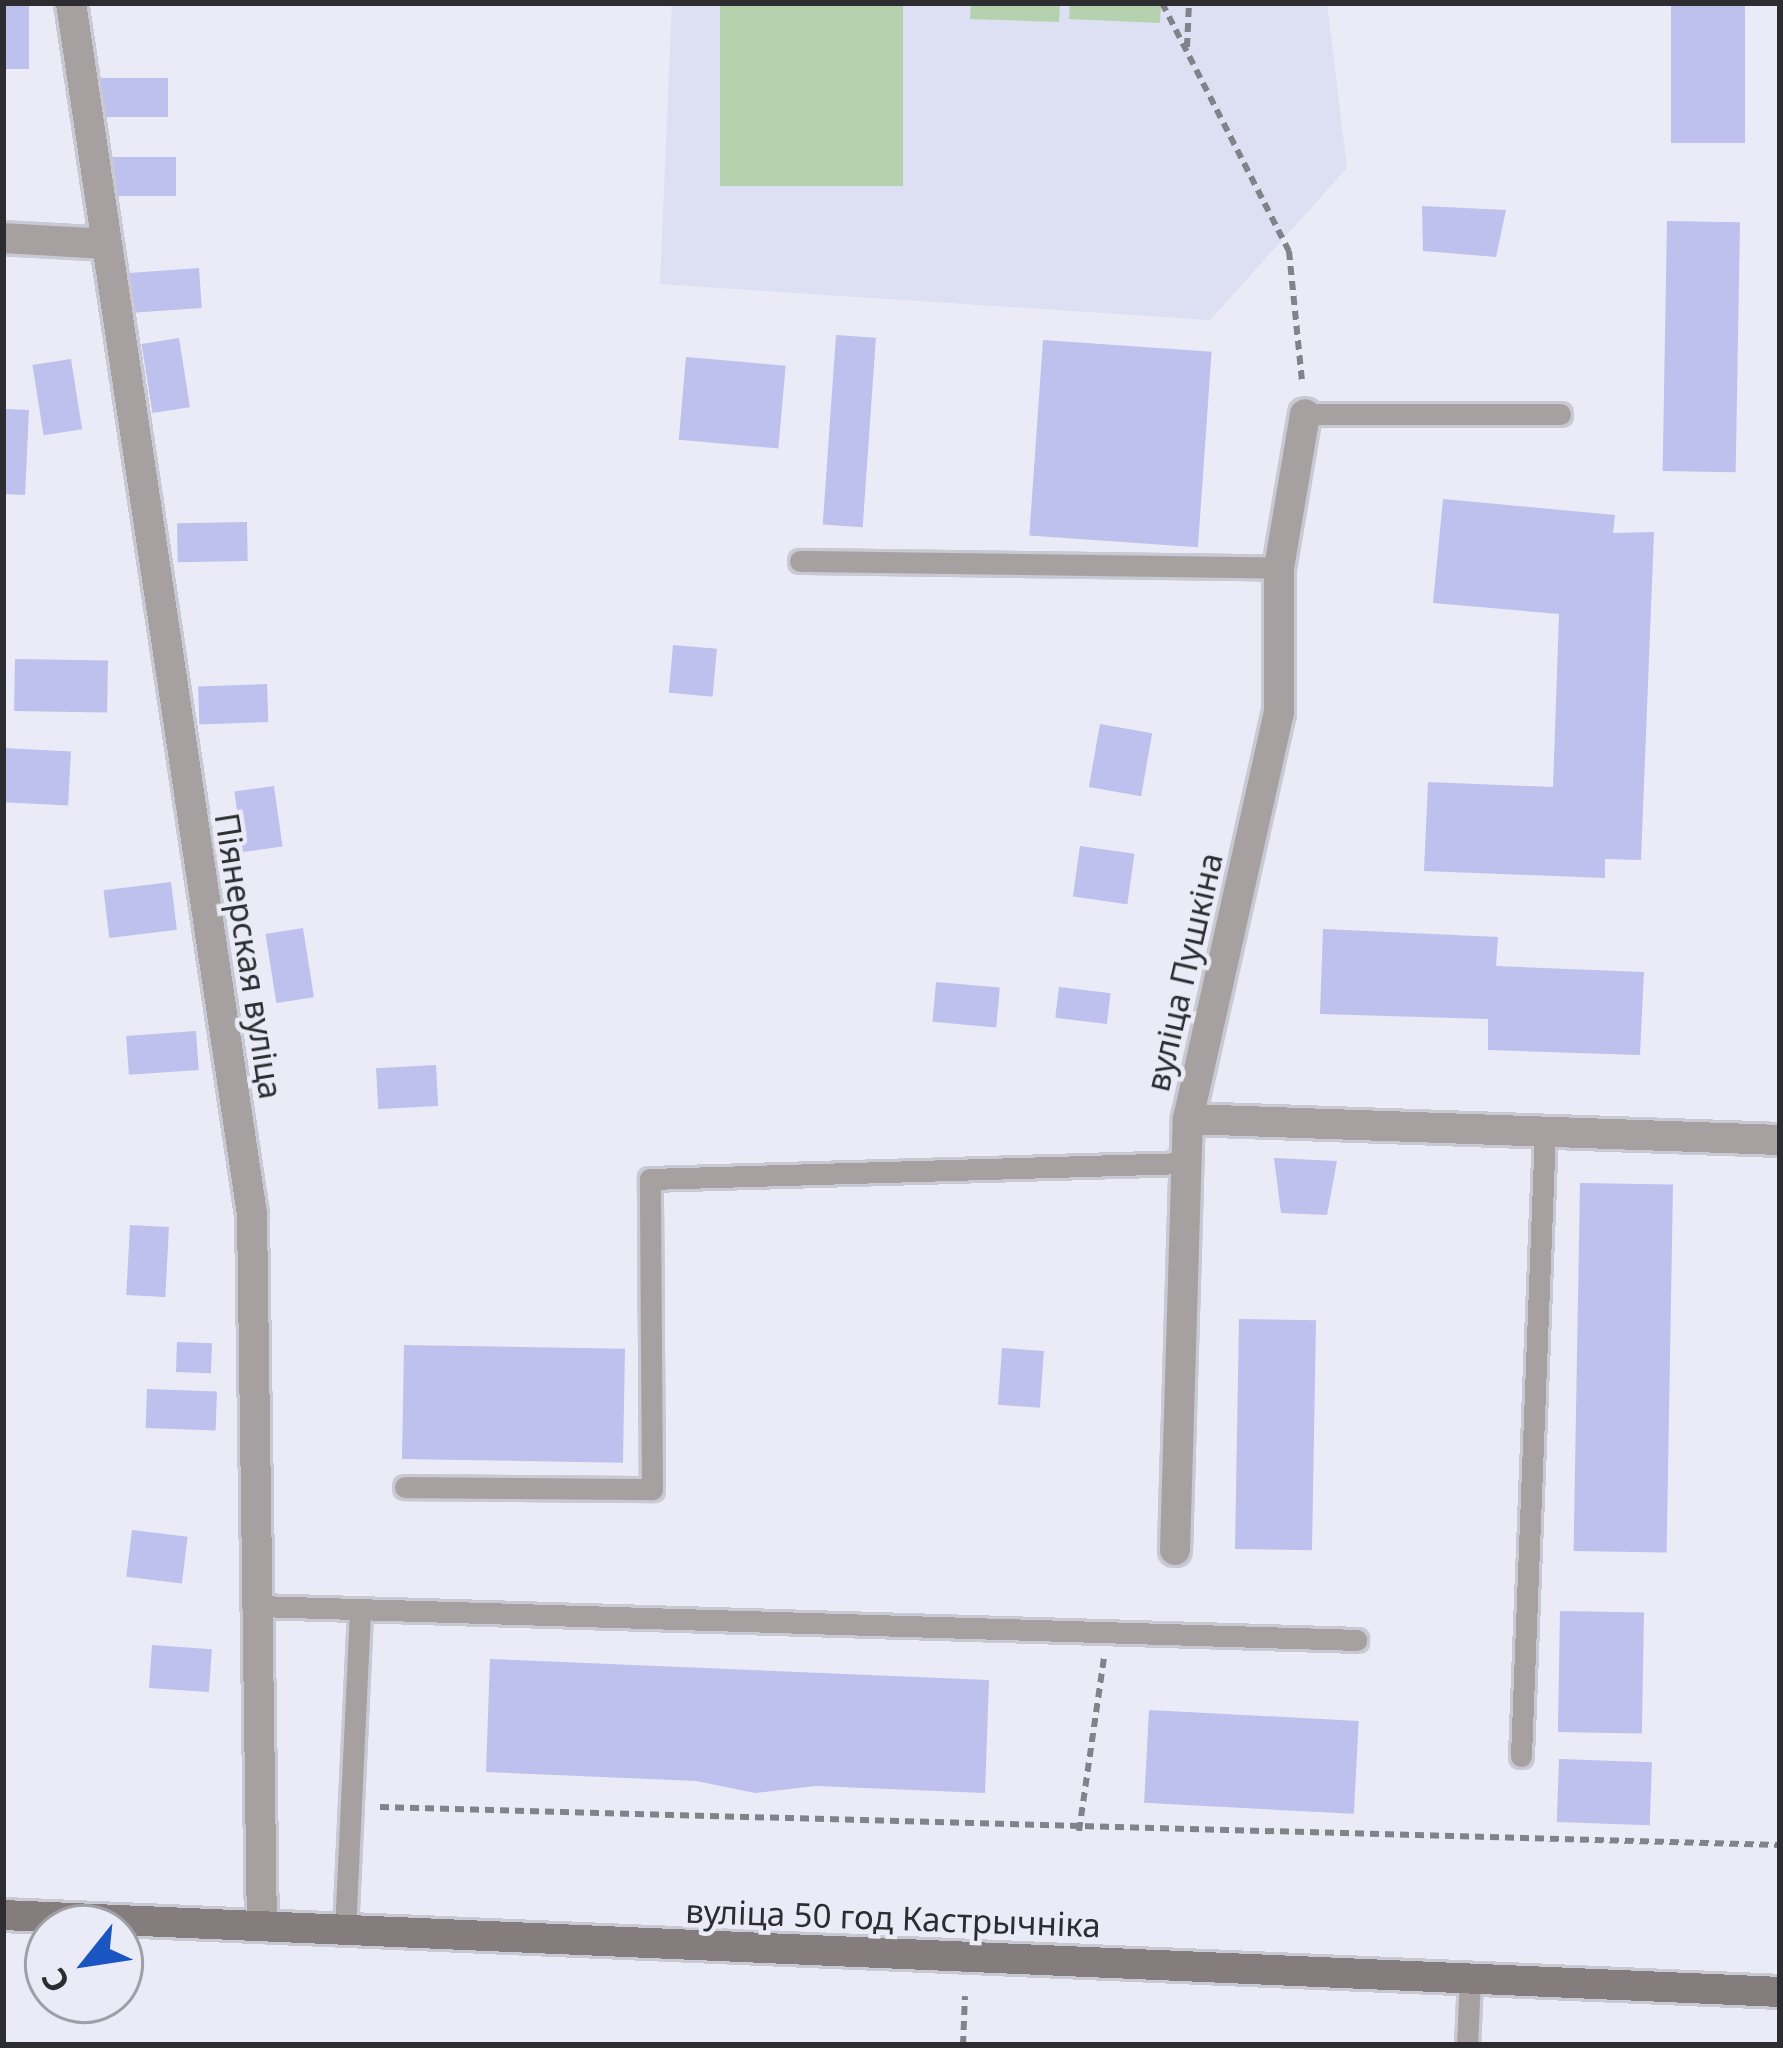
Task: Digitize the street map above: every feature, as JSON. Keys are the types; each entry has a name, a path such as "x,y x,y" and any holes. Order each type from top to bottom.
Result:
{"street":[{"name":"Піянерская вуліца","path":"71,3 252,1214 262,1927"},
{"path":"3,238 106,244"},
{"name":"вуліца Пушкіна","path":"1175,1550 1188,1119 1279,713 1279,568 1305,414"},
{"path":"1188,1119 1780,1140"},
{"name":"вуліца 50 год Кастрычніка","path":"3,1915 1780,1992"}],"lane":[{"path":"1305,414 1560,414"},
{"path":"800,561 1279,568"},
{"path":"1521,1756 1545,1131"},
{"path":"405,1487 652,1489 650,1179 1186,1163"},
{"path":"258,1606 1107,1638 1356,1640"},
{"path":"345,1930 360,1610"},
{"path":"1467,2045 1470,1979"}],"path":[{"path":"1162,3 1289,251 1305,414"},
{"path":"1186,51 1189,3"},
{"path":"1079,1831 1107,1638"},
{"path":"354,1806 1079,1831 1780,1845"},
{"path":"963,2045 965,1996"}],"shaded area":[{"path":"672,3 1327,3 1347,168 1210,320 660,284"}],"green space":[{"path":"720,3 903,3 903,186 720,186"},
{"path":"971,3 1060,3 1059,22 970,19"},
{"path":"1070,3 1161,3 1160,23 1069,19"}],"building":[{"path":"3,3 29,3 29,69 3,69"},
{"path":"1671,3 1745,3 1745,143 1671,143"},
{"path":"98,78 168,78 168,117 98,117"},
{"path":"106,157 176,157 176,196 106,196"},
{"path":"1422,206 1506,210 1496,257 1423,251"},
{"path":"1667,221 1740,222 1736,472 1663,471"},
{"path":"199,268 202,308 132,313 129,273"},
{"path":"836,335 876,338 863,527 823,525"},
{"path":"179,338 190,407 152,413 141,344"},
{"path":"1043,340 1212,352 1198,547 1029,536"},
{"path":"686,357 786,366 778,448 679,440"},
{"path":"71,359 82,429 44,435 32,365"},
{"path":"3,409 29,410 25,495 3,494"},
{"path":"1443,499 1615,515 1613,533 1654,532 1641,860 1605,859 1605,878 1424,871 1428,782 1553,787 1559,614 1433,603"},
{"path":"247,522 248,561 178,562 177,523"},
{"path":"673,645 717,649 713,697 669,693"},
{"path":"15,659 108,661 107,713 14,711"},
{"path":"267,684 268,722 199,724 198,686"},
{"path":"1100,724 1152,733 1141,796 1089,787"},
{"path":"3,748 71,752 68,805 3,802"},
{"path":"274,786 282,846 243,852 234,792"},
{"path":"1080,846 1134,854 1127,904 1073,897"},
{"path":"171,882 177,930 109,938 104,890"},
{"path":"303,928 314,997 276,1003 265,934"},
{"path":"1323,929 1498,937 1496,966 1644,972 1640,1055 1488,1050 1488,1019 1320,1014"},
{"path":"936,982 1000,988 996,1027 933,1022"},
{"path":"1059,987 1111,993 1107,1024 1055,1018"},
{"path":"196,1031 199,1070 129,1075 126,1036"},
{"path":"436,1065 438,1106 378,1109 376,1068"},
{"path":"1274,1158 1337,1161 1327,1215 1281,1213"},
{"path":"1580,1183 1673,1185 1667,1553 1574,1551"},
{"path":"130,1225 169,1227 165,1297 126,1295"},
{"path":"1239,1319 1316,1320 1312,1550 1235,1549"},
{"path":"177,1342 212,1343 211,1373 176,1372"},
{"path":"404,1345 625,1349 623,1463 402,1459"},
{"path":"1002,1348 1044,1351 1040,1408 998,1405"},
{"path":"147,1389 217,1391 216,1430 146,1428"},
{"path":"132,1530 188,1537 182,1583 126,1577"},
{"path":"1560,1611 1644,1612 1642,1733 1558,1732"},
{"path":"152,1645 212,1649 209,1692 149,1688"},
{"path":"490,1659 989,1680 985,1793 816,1786 755,1793 696,1781 486,1772"},
{"path":"1149,1710 1359,1721 1354,1814 1144,1803"},
{"path":"1559,1759 1652,1762 1650,1825 1557,1822"}]}
